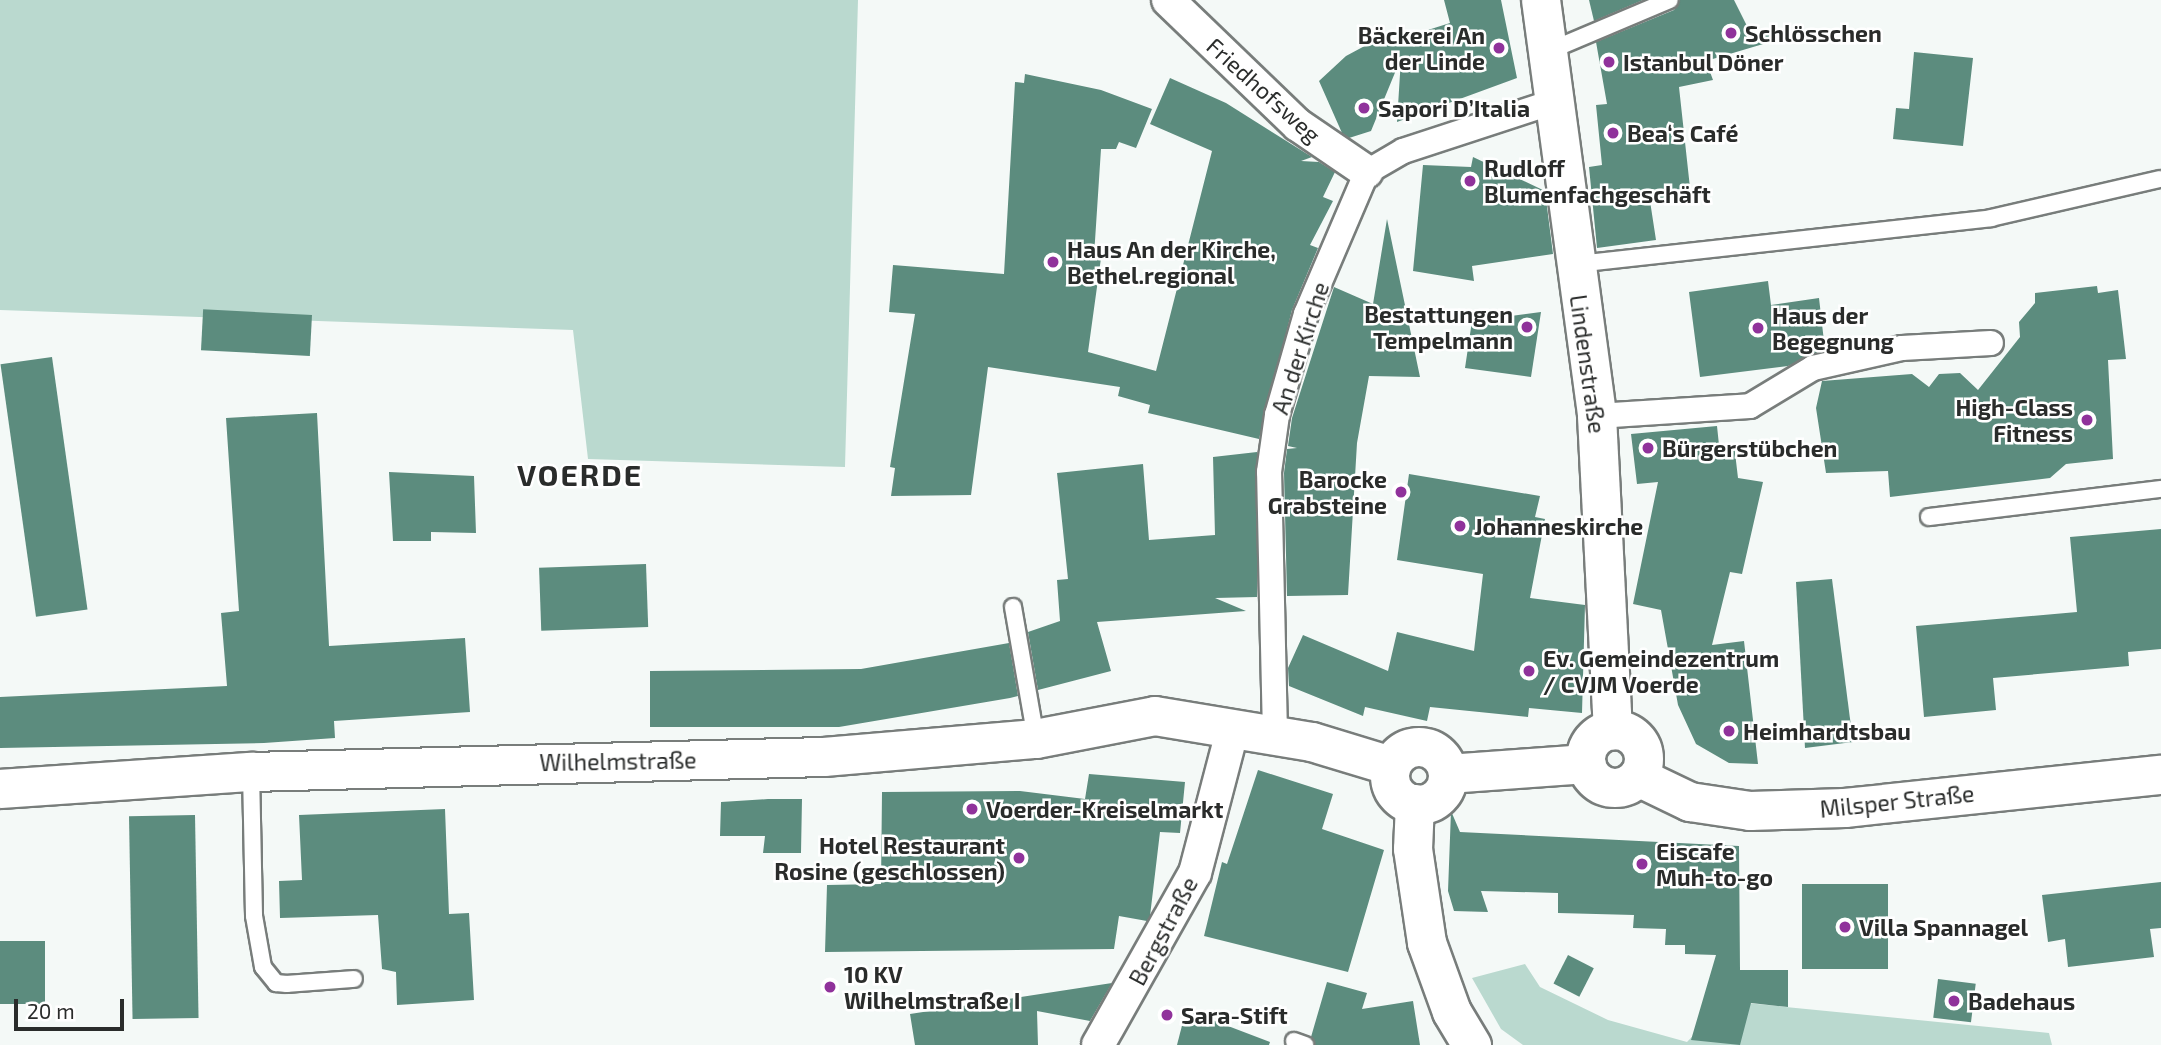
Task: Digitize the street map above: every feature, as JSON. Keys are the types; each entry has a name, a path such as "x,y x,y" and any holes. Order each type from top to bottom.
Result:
{"street":[{"name":"Friedhofsweg","path":"1168,0 1259,91 1367,172"},
{"name":"Lindenstraße","path":"1541,0 1597,416 1614,731"},
{"path":"1367,172 1403,151 1556,101"},
{"name":"An der Kirche","path":"1275,734 1269,472 1277,415 1306,314 1367,172"},
{"path":"1597,416 1750,406 1813,368 1902,348 1992,343"},
{"name":"Wilhelmstraße","path":"0,789 251,772 824,757 1036,739 1155,716 1233,728"},
{"path":"1233,728 1275,734 1391,766"},
{"name":"Bergstraße","path":"1098,1045 1195,873 1233,728"},
{"path":"1614,731 1638,742 1644,760 1638,777 1608,787 1587,764 1592,742 1614,731"},
{"path":"1424,747 1438,754 1448,774 1439,796 1415,804 1394,791 1391,766 1404,750 1424,747"},
{"path":"1448,774 1587,764"},
{"name":"Milsper Straße","path":"1638,777 1690,802 1750,811 1845,808 2161,775"},
{"path":"1415,804 1413,849 1427,943 1452,1012 1472,1045"}],"lane":[{"path":"1549,51 1670,0"},
{"path":"1575,264 1991,218 2160,179"},
{"path":"1929,517 2161,489"},
{"path":"1013,607 1036,739"},
{"path":"251,772 254,916 263,967 276,983 287,985 354,979"}],"green space":[{"path":"0,0 858,0 845,467 588,459 573,330 0,310"},
{"path":"1525,964 1540,987 1608,1020 1687,1042 1726,1001 2049,1033 2052,1045 1523,1045 1501,1029 1472,978"}],"building":[{"path":"1444,0 1501,0 1517,78 1397,122 1401,58 1371,131 1349,138 1342,133 1319,81 1346,56 1387,34 1390,42 1450,23"},
{"path":"1589,0 1643,0 1594,21"},
{"path":"1680,0 1734,0 1750,32 1787,37 1706,61 1713,80 1679,87 1691,197 1650,201 1656,240 1597,248 1589,167 1602,165 1596,105 1607,104 1596,42 1674,10"},
{"path":"1914,52 1973,58 1963,146 1893,139 1896,108 1909,109"},
{"path":"1025,74 1101,90 1152,109 1136,148 1119,142 1116,149 1101,149 1094,256 1101,258 1088,352 1156,371 1212,151 1150,124 1170,78 1226,103 1312,157 1301,161 1319,162 1335,172 1323,197 1333,201 1310,245 1318,248 1292,310 1259,439 1148,413 1150,405 1118,396 1120,387 988,367 971,495 891,496 895,468 890,467 915,314 889,312 893,265 1004,274 1015,82 1024,83"},
{"path":"1473,157 1545,191 1553,254 1472,266 1474,281 1413,271 1423,165 1471,167"},
{"path":"1387,219 1420,377 1369,376 1357,443 1348,595 1287,596 1284,473 1287,449 1297,448 1288,446 1292,418 1334,287 1373,304"},
{"name":"Haus der Begegnung","path":"1768,281 1771,305 1819,298 1825,350 1788,366 1700,377 1689,292"},
{"path":"2097,286 2098,293 2118,290 2126,359 2108,360 2113,459 2066,464 2050,478 1890,497 1888,471 1826,473 1816,408 1822,381 1912,374 1929,387 1939,374 1960,373 1978,390 2020,337 2019,322 2035,303 2035,293"},
{"path":"203,309 312,315 310,356 201,350"},
{"path":"1541,312 1531,377 1465,368 1472,321"},
{"path":"52,357 87,610 36,617 1,364"},
{"path":"317,413 329,646 465,638 470,712 334,721 335,738 264,743 0,748 0,697 227,686 221,613 239,611 226,418"},
{"path":"1717,426 1719,445 1734,444 1738,478 1763,482 1742,574 1730,572 1712,645 1744,641 1758,764 1729,763 1696,744 1678,705 1661,610 1633,604 1658,482 1637,484 1631,434"},
{"path":"1257,452 1257,597 1215,598 1246,611 1097,622 1111,671 1038,690 1028,632 1060,621 1057,580 1068,579 1057,473 1143,464 1149,540 1215,535 1213,457"},
{"path":"389,472 474,476 476,533 431,532 431,541 393,541"},
{"path":"1409,474 1540,496 1535,517 1545,519 1530,598 1585,605 1582,713 1529,708 1528,717 1430,707 1427,721 1365,707 1363,716 1289,686 1288,668 1303,635 1388,671 1397,632 1474,651 1483,574 1397,560"},
{"path":"2161,529 2161,649 2128,652 2129,666 1993,678 1996,710 1924,717 1916,626 2077,612 2070,537"},
{"path":"646,564 648,627 541,631 539,568"},
{"path":"1832,579 1853,742 1805,748 1796,582"},
{"path":"1009,643 1018,696 1010,698 839,727 650,727 650,671 861,669"},
{"path":"1258,770 1333,794 1322,829 1384,850 1348,972 1204,936 1222,862 1227,864"},
{"name":"Hotel Restaurant Rosine (geschlossen)","path":"1089,774 1185,782 1180,833 1160,832 1150,916 1147,921 1119,916 1114,949 825,952 827,885 881,884 882,792 1020,791 1085,799"},
{"path":"802,799 801,853 763,853 765,836 720,836 721,802"},
{"path":"445,809 449,914 469,913 474,1000 397,1005 396,972 382,969 378,915 280,918 279,881 302,880 299,815"},
{"path":"1451,811 1460,832 1739,846 1740,970 1788,970 1788,1007 1751,1003 1740,1045 1691,1040 1716,955 1685,954 1685,945 1665,945 1666,929 1633,928 1634,915 1558,913 1558,893 1481,891 1488,912 1454,911 1448,891"},
{"path":"195,815 199,1018 133,1019 129,816"},
{"path":"2161,882 2161,928 2150,929 2154,957 2068,967 2065,939 2048,942 2042,895"},
{"name":"Villa Spannagel","path":"1802,884 1888,884 1888,969 1802,969"},
{"path":"0,941 45,941 45,1004 0,1004"},
{"path":"1568,955 1594,968 1579,997 1553,984"},
{"name":"Badehaus","path":"1938,979 1976,984 1971,1022 1933,1018"},
{"path":"1327,982 1367,993 1362,1009 1413,1001 1420,1045 1315,1045 1311,1037"},
{"path":"1112,983 1090,1021 1037,1011 1038,1045 915,1045 910,1014"},
{"path":"1186,1010 1270,1042 1269,1045 1177,1045"}],"place":[{"name":"Schlösschen","path":"1731,33"},
{"name":"Bäckerei An der Linde","path":"1499,48"},
{"name":"Istanbul Döner","path":"1609,62"},
{"name":"Sapori D’Italia","path":"1364,108"},
{"name":"Bea‘s Café","path":"1613,133"},
{"name":"Rudloff Blumenfachgeschäft","path":"1470,181"},
{"name":"Haus An der Kirche, Bethel.regional","path":"1053,262"},
{"name":"Bestattungen Tempelmann","path":"1527,327"},
{"name":"Haus der Begegnung","path":"1758,328"},
{"name":"High-Class Fitness","path":"2087,420"},
{"name":"Bürgerstübchen","path":"1648,448"},
{"name":"Barocke Grabsteine","path":"1401,492"},
{"name":"Johanneskirche","path":"1460,526"},
{"name":"Ev. Gemeindezentrum / CVJM Voerde","path":"1529,671"},
{"name":"Heimhardtsbau","path":"1729,731"},
{"name":"Voerder-Kreiselmarkt","path":"972,809"},
{"name":"Hotel Restaurant Rosine (geschlossen)","path":"1019,858"},
{"name":"Eiscafe Muh-to-go","path":"1642,864"},
{"name":"Villa Spannagel","path":"1845,927"},
{"name":"10 KV Wilhelmstraße I","path":"830,987"},
{"name":"Badehaus","path":"1954,1001"},
{"name":"Sara-Stift","path":"1167,1015"}],"district":[{"name":"VOERDE","path":"580,474"}]}
